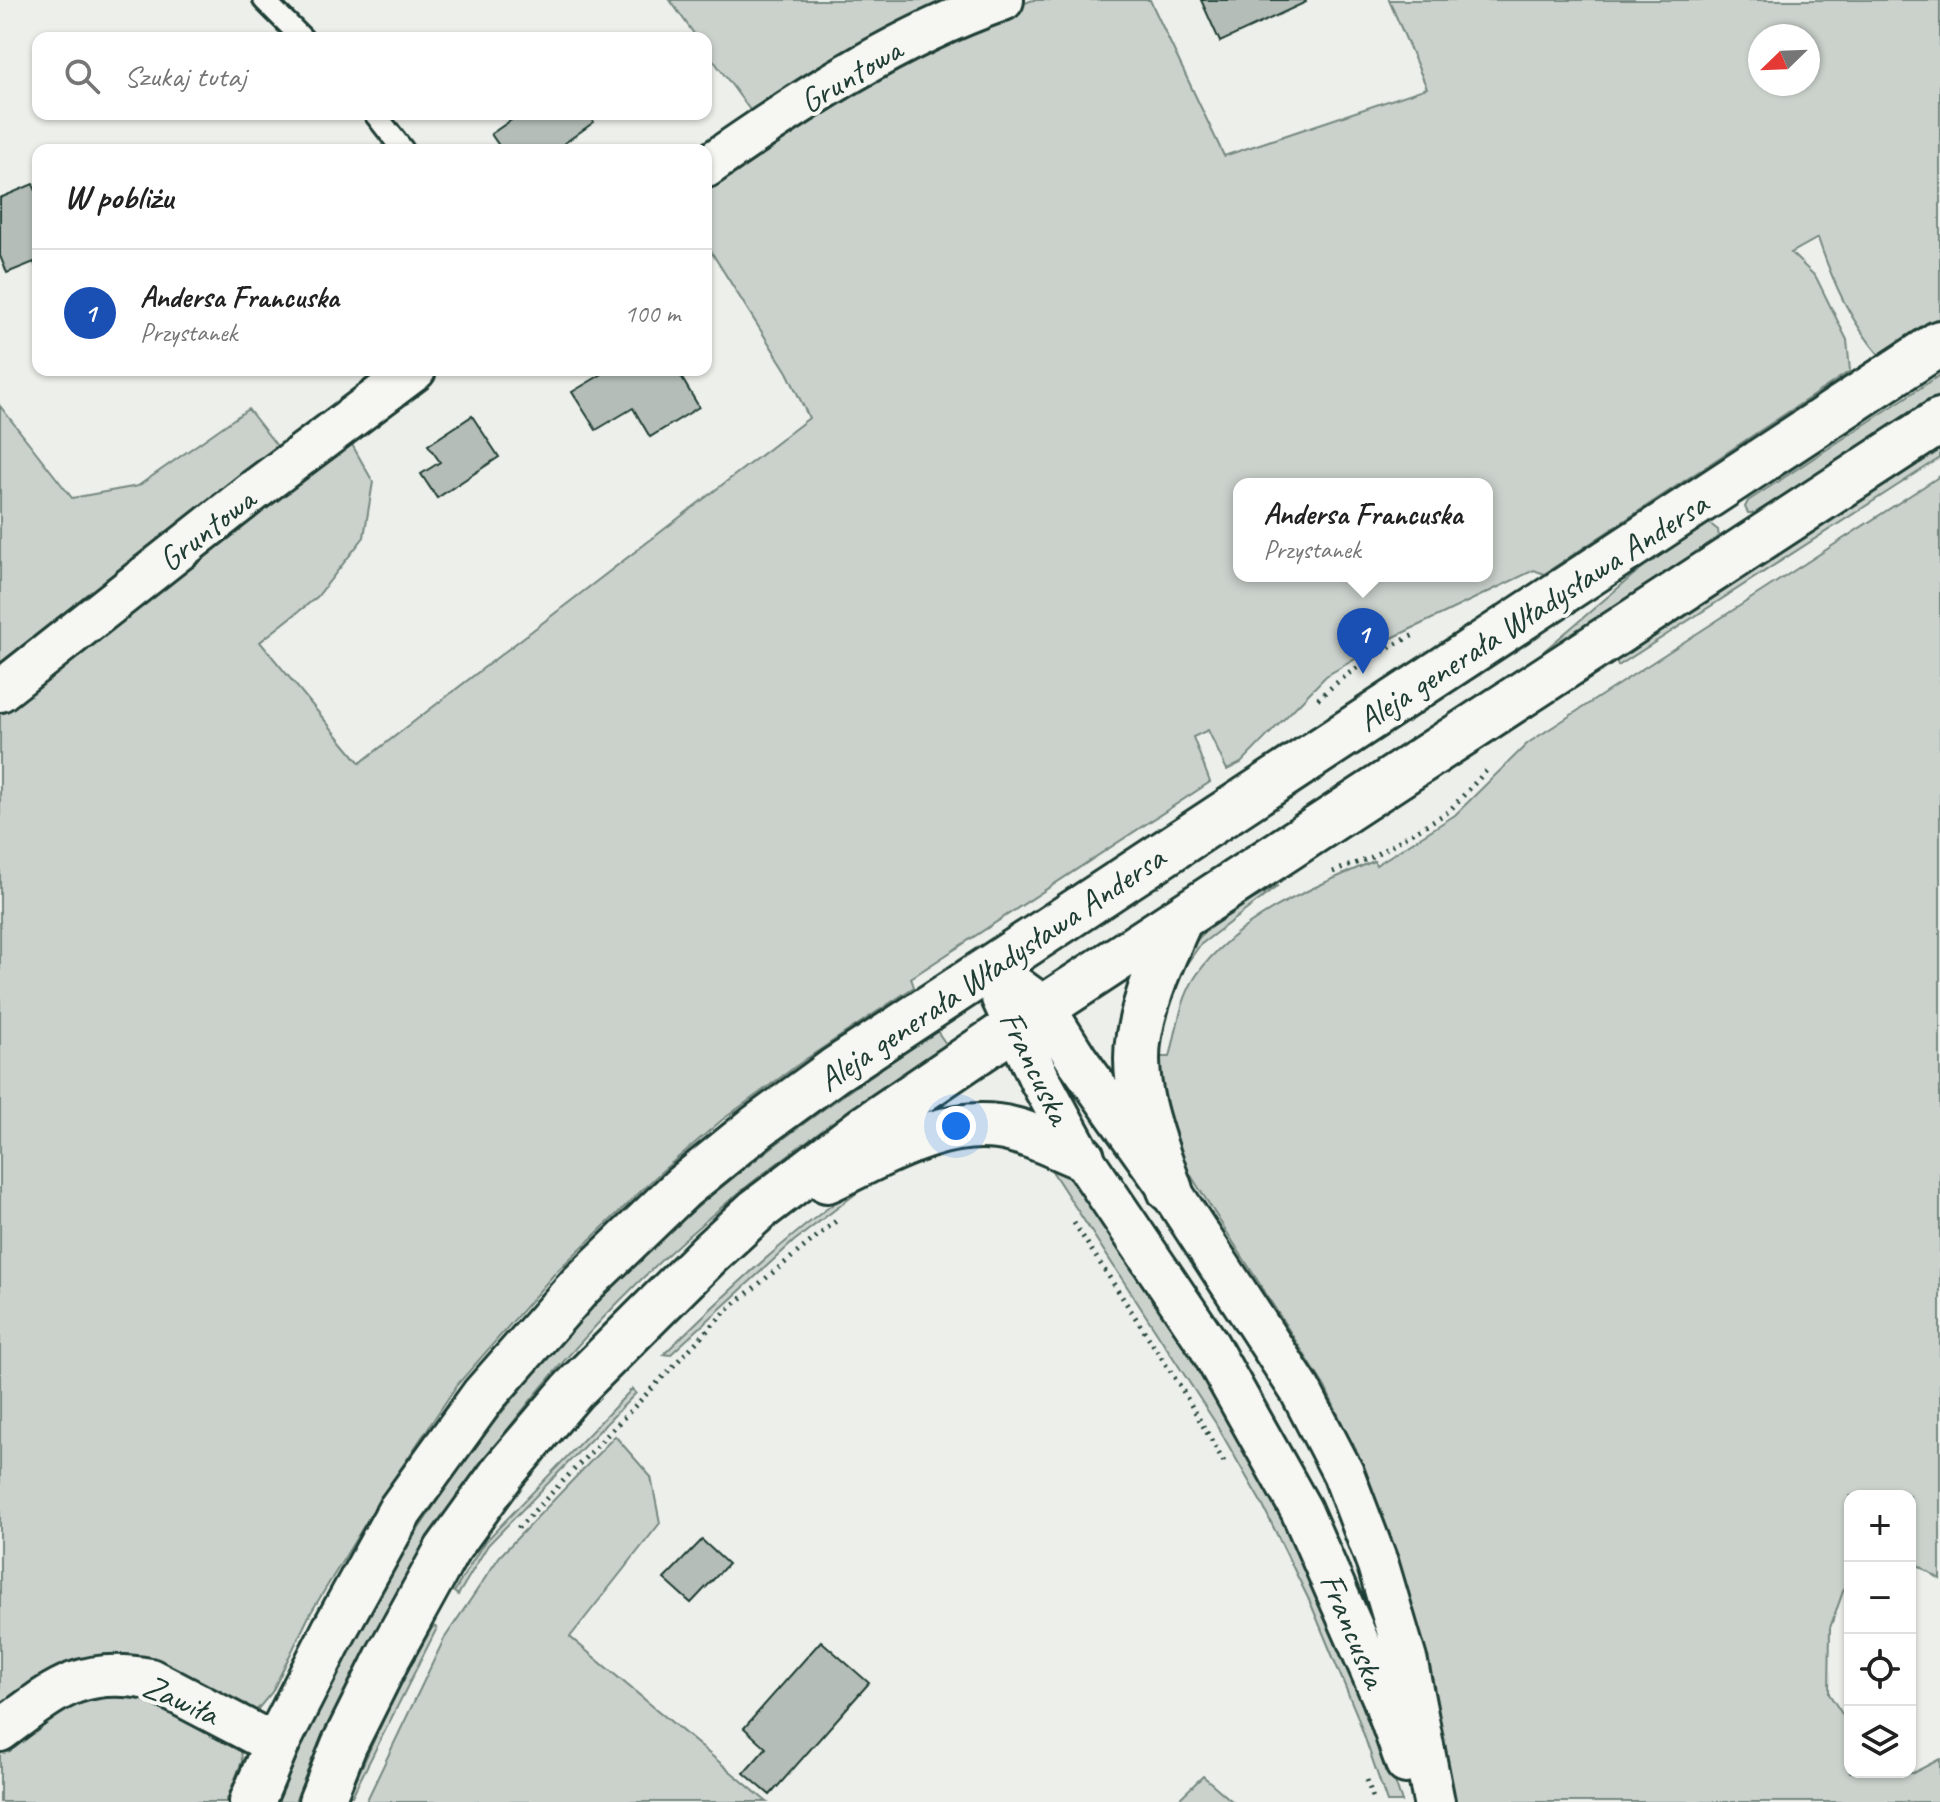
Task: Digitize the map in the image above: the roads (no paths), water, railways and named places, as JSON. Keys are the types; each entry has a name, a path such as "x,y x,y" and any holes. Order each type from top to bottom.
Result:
{"main road":[{"name":"Aleja generała Władysława Andersa","path":"252,1802 276,1745 400,1511 484,1395 580,1286 683,1187 757,1127 835,1070 1940,343"},
{"name":"Aleja generała Władysława Andersa","path":"321,1802 344,1745 396,1642 447,1550 504,1471 614,1347 756,1211 865,1128 1029,1017 1940,421"},
{"path":"1714,492 1749,547"},
{"path":"1170,1190 1149,1128 1140,1088 1139,1036 1155,975 1180,919"},
{"path":"756,1211 914,1139 947,1129 1011,1129 1082,1157"}],"street":[{"name":"Gruntowa","path":"712,163 765,126 897,45 956,16 1003,0"},
{"name":"Gruntowa","path":"0,691 255,490 407,376"},
{"name":"Francuska","path":"990,968 1029,1017 1076,1058 1170,1190 1300,1390 1343,1473 1378,1565 1407,1663 1434,1802"},
{"name":"Francuska","path":"1029,1017 1082,1157 1208,1344 1301,1510 1383,1698 1420,1802"},
{"name":"Zawiła","path":"0,1731 55,1690 83,1678 131,1676 150,1679 276,1745"}],"lane":[{"path":"264,0 296,32"},
{"path":"380,120 398,144"}],"place":[{"name":"Andersa Francuska","path":"1363,674"}]}
